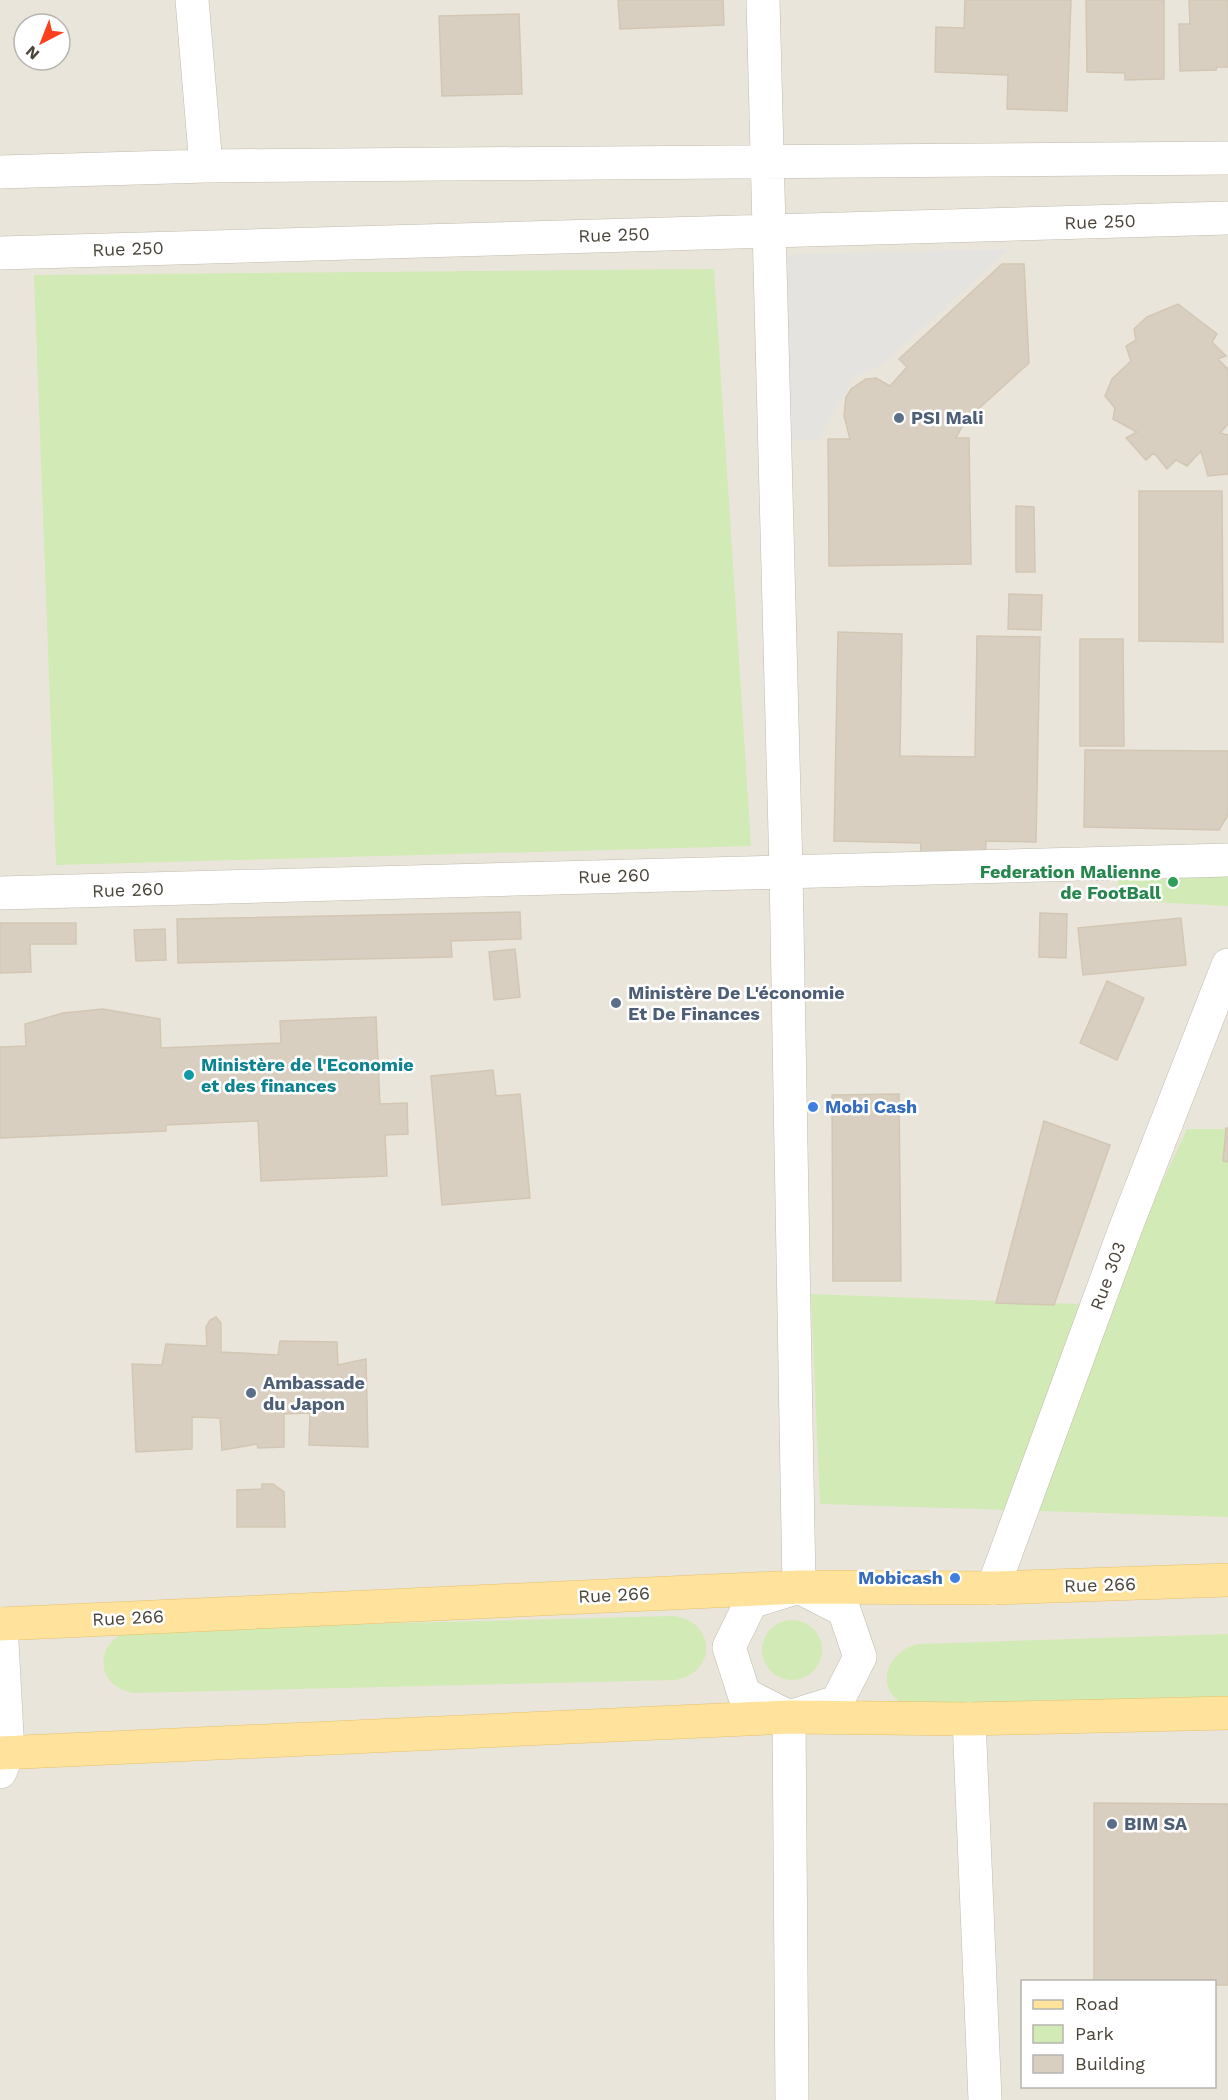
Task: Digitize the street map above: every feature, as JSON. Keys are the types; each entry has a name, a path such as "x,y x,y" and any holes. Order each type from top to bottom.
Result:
{"main road":[{"name":"Rue 266","path":"1,1624 799,1587 993,1588 1228,1580"},
{"path":"3,1759 789,1718 969,1719 1228,1713"}],"street":[{"path":"192,0 206,166"},
{"path":"763,0 786,871 799,1587"},
{"path":"0,172 206,166 1228,158"},
{"name":"Rue 250","path":"0,253 1228,218"},
{"name":"Rue 260","path":"0,893 1228,860"},
{"name":"Rue 303","path":"993,1588 1124,1232 1228,965"},
{"path":"799,1587 844,1610 860,1657 837,1702 789,1718 744,1694 729,1647 751,1602 799,1587"},
{"path":"1,1624 3,1759"},
{"path":"789,1718 792,2100"},
{"path":"969,1719 985,2100"}],"shaded area":[{"path":"0,0 1228,0 1228,2100 0,2100"},
{"path":"1009,249 883,364 854,377 818,440 783,440 778,255"}],"green space":[{"path":"714,269 751,846 56,865 34,275"},
{"name":"Federation Malienne de FootBall","path":"1122,862 1228,863 1228,906 1115,900"},
{"path":"1187,1129 1228,1129 1228,1517 820,1504 811,1294 1105,1305"},
{"path":"673,1616 687,1620 698,1627 704,1636 706,1647 705,1658 699,1667 689,1675 675,1680 134,1693 121,1689 111,1682 103,1663 110,1644 119,1636 132,1630"},
{"path":"792,1620 809,1625 817,1633 822,1650 817,1667 809,1675 792,1680 775,1675 767,1667 762,1650 767,1633 775,1625"},
{"path":"1228,1634 1228,1698 922,1708 903,1703 888,1689 888,1670 892,1661 908,1647 919,1644"}],"building":[{"path":"618,0 723,0 724,25 620,29"},
{"path":"965,0 1071,0 1067,111 1007,109 1008,75 935,72 936,27 964,28"},
{"path":"1086,0 1164,0 1164,79 1125,80 1125,73 1087,72"},
{"path":"1189,0 1228,0 1228,67 1217,67 1216,70 1180,71 1179,24 1190,24"},
{"path":"519,14 522,94 442,96 439,16"},
{"path":"1002,264 1024,264 1029,363 965,421 956,438 969,438 971,564 829,566 828,439 850,439 844,416 846,397 851,389 866,379 876,378 890,386 907,367 899,359"},
{"path":"1178,304 1217,334 1212,342 1226,356 1218,359 1228,369 1228,424 1220,433 1228,435 1228,474 1208,476 1201,451 1187,466 1176,460 1167,469 1154,453 1146,460 1126,438 1137,432 1113,419 1115,408 1105,396 1112,379 1131,361 1126,346 1136,340 1134,329 1147,317"},
{"path":"1139,491 1222,491 1223,642 1139,641"},
{"path":"1016,506 1034,507 1035,572 1016,572"},
{"path":"1009,594 1042,595 1041,630 1008,629"},
{"path":"838,632 902,634 900,756 975,757 977,636 1040,637 1036,842 986,841 985,862 920,860 921,843 834,841"},
{"path":"1080,639 1123,639 1124,746 1080,746"},
{"path":"1085,750 1228,751 1228,815 1219,830 1084,827"},
{"path":"520,912 521,939 451,941 452,957 178,963 177,919"},
{"path":"1040,913 1067,914 1066,958 1039,957"},
{"path":"1181,918 1186,965 1083,975 1078,928"},
{"path":"0,923 76,923 76,944 30,944 31,972 0,973"},
{"path":"165,929 166,960 136,961 134,930"},
{"path":"515,949 520,997 494,1000 489,952"},
{"path":"1107,981 1144,998 1117,1060 1080,1043"},
{"name":"Ministère de l'Economie et des finances","path":"103,1009 160,1019 161,1048 281,1043 280,1021 376,1017 380,1104 407,1103 408,1134 385,1135 387,1176 261,1181 258,1121 166,1125 166,1131 0,1138 0,1047 26,1046 25,1024 63,1013"},
{"path":"493,1070 496,1096 520,1094 530,1198 442,1205 431,1076"},
{"path":"899,1094 901,1281 833,1281 832,1095"},
{"path":"1044,1121 1110,1145 1054,1305 996,1303"},
{"path":"1226,1128 1228,1128 1228,1162 1223,1161"},
{"path":"216,1317 221,1323 221,1352 278,1355 280,1341 337,1342 338,1365 366,1359 368,1447 309,1445 310,1413 284,1414 284,1447 258,1448 257,1444 222,1450 220,1418 192,1417 192,1449 136,1452 132,1364 162,1365 166,1344 207,1346 206,1327 210,1320"},
{"path":"262,1484 273,1484 284,1492 285,1527 237,1527 237,1490 262,1489"},
{"path":"1094,1803 1228,1804 1228,1985 1216,1985 1216,1980 1094,1980"}],"place":[{"name":"PSI Mali","path":"899,418"},
{"name":"Federation Malienne de FootBall","path":"1173,882"},
{"name":"Ministère De L'économie Et De Finances","path":"616,1003"},
{"name":"Ministère de l'Economie et des finances","path":"189,1075"},
{"name":"Mobi Cash","path":"813,1107"},
{"name":"Ambassade du Japon","path":"251,1393"},
{"name":"Mobicash","path":"955,1578"},
{"name":"BIM SA","path":"1112,1824"}]}
